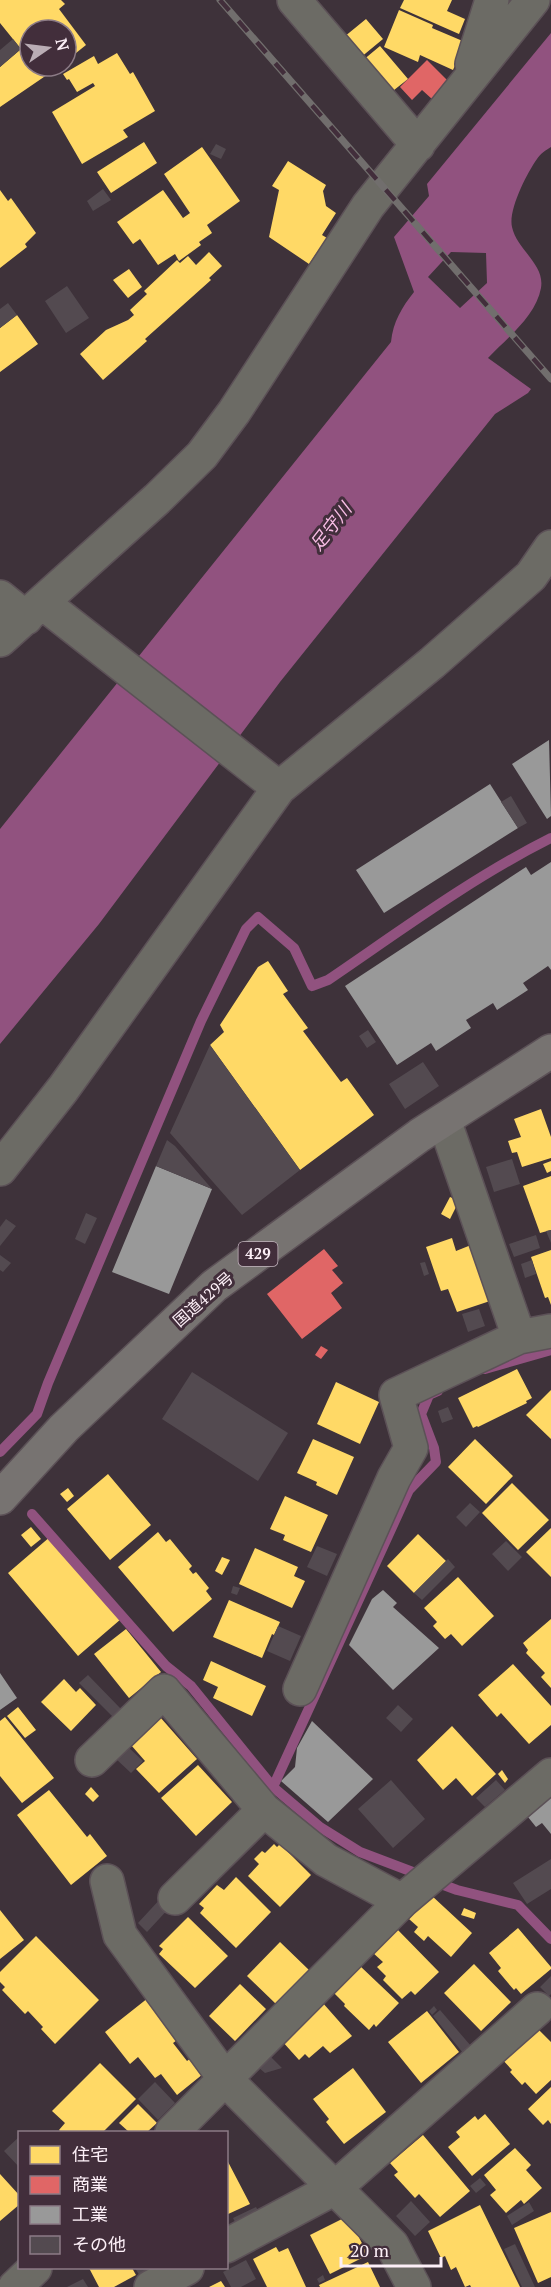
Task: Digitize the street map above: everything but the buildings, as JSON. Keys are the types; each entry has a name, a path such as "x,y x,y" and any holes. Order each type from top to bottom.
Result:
{"highway":[{"name":"国道429号","path":"0,1498 64,1428 214,1286 420,1135 551,1051"}],"street":[{"path":"294,0 418,145"},
{"path":"466,83 492,0"},
{"path":"0,640 157,499 202,455 234,412 369,206 533,0"},
{"path":"0,1169 63,1089 274,784 432,663 531,576 551,548"},
{"path":"0,597 70,624 274,784"},
{"path":"444,1120 519,1337"},
{"path":"300,1689 394,1478 411,1448 396,1395 519,1337 551,1331"},
{"path":"92,1761 164,1691 264,1810 326,1860 402,1901"},
{"path":"174,2131 402,1901 551,1775"},
{"path":"175,1898 264,1810"},
{"path":"107,1881 120,1935 226,2080 392,2245 414,2287"},
{"path":"228,2245 335,2188 537,2009"},
{"path":"15,2287 34,2269"},
{"path":"151,2287 185,2269"}],"water":[{"name":"足守川","path":"551,33 551,147 540,155 528,173 519,192 512,220 512,227 519,243 539,272 541,288 527,317 488,358 531,389 495,414 280,682 99,924 0,1044 0,829 391,342 399,315 414,292 394,237 429,196 427,184","holes":["451,252 486,253 487,283 460,308 428,277"]}],"waterway":[{"path":"0,1452 37,1414 201,1021 246,929 258,917 294,948 312,986 328,980 465,887 551,838"},
{"path":"485,1369 551,1350"},
{"path":"273,1787 409,1490 436,1462 434,1448 421,1414 429,1395 438,1391"},
{"path":"32,1514 166,1666 191,1686 273,1787 320,1827 360,1852 418,1874"},
{"path":"441,1884 518,1905 551,1939"}],"railway":[{"path":"220,0 551,379"}]}
